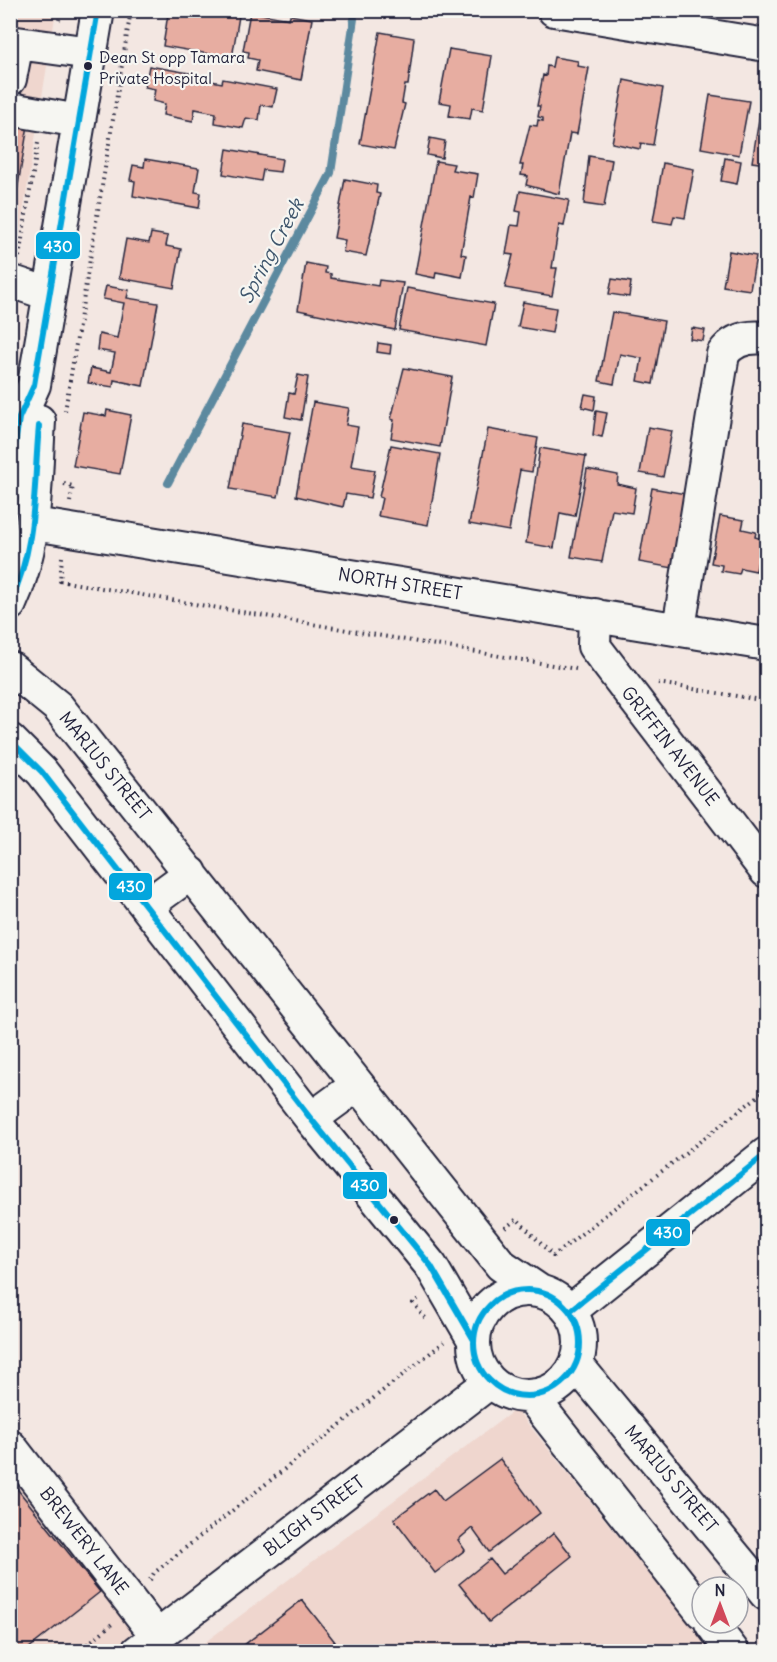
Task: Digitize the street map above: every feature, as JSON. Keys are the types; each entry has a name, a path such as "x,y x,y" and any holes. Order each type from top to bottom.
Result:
{"street":[{"path":"10,483 19,418 34,385 98,10"},
{"path":"554,10 766,45"},
{"path":"10,79 17,43 91,53"},
{"path":"10,109 79,121"},
{"path":"10,281 49,294"},
{"path":"679,628 723,354 727,347 746,338 766,339"},
{"path":"10,604 29,552 34,524 39,422 34,385"},
{"name":"NORTH STREET","path":"34,524 766,644"},
{"name":"GRIFFIN AVENUE","path":"595,615 594,646 766,871"},
{"name":"MARIUS STREET","path":"10,668 58,707 356,1086 501,1265 542,1292"},
{"path":"10,740 42,772 311,1119 440,1280 474,1340 478,1363 490,1382 502,1390 531,1396 558,1386 576,1365 580,1337 570,1311 562,1303 542,1292 526,1290 510,1292 496,1300 484,1311 477,1325 474,1340"},
{"path":"146,906 190,873"},
{"path":"311,1119 356,1086"},
{"path":"570,1311 766,1154"},
{"name":"MARIUS STREET","path":"576,1365 766,1594"},
{"name":"BLIGH STREET","path":"147,1644 490,1382"},
{"path":"531,1396 690,1597"},
{"name":"BREWERY LANE","path":"10,1446 134,1606 147,1644"},
{"path":"721,1635 734,1652"}],"path":[{"path":"64,423 131,10"},
{"path":"54,482 73,486 65,529 60,581 766,701"},
{"path":"484,1245 517,1219 553,1256 766,1089"},
{"path":"432,1327 413,1303 440,1280"},
{"path":"78,1652 134,1606 154,1573 445,1343 438,1335"}],"shaded area":[{"path":"11,11 56,11 15,262 11,261"},
{"path":"516,1409 690,1625 690,1635 698,1635 711,1651 192,1652"},
{"path":"10,1473 91,1571 160,1651 11,1651"}],"building":[{"path":"175,10 240,10 232,58 163,46 168,14 174,16"},
{"path":"250,12 289,19 290,15 312,19 301,80 256,71 258,60 248,58 249,52 243,51"},
{"path":"380,32 414,38 408,85 405,85 402,103 405,104 394,150 360,144"},
{"path":"449,49 492,56 483,110 472,108 470,119 449,116 451,104 439,102"},
{"path":"554,57 578,61 577,66 589,68 577,134 570,133 559,194 526,185 528,176 521,175 523,165 520,165 530,125 537,126 538,120 543,121 543,118 538,117 540,106 537,106 543,75 546,76 547,66 552,67"},
{"path":"149,66 201,75 200,79 222,83 223,79 277,89 273,107 261,105 259,120 246,118 243,128 215,123 216,113 195,109 193,121 163,115 165,104 153,101 155,89 145,87"},
{"path":"624,80 663,88 653,145 641,143 640,149 612,143"},
{"path":"710,95 749,101 739,155 701,148"},
{"path":"762,101 766,101 766,164 752,162"},
{"path":"10,116 29,119 10,234"},
{"path":"430,138 445,141 442,158 427,155"},
{"path":"227,149 282,159 280,172 263,170 261,181 223,174"},
{"path":"589,156 612,160 604,207 584,204"},
{"path":"725,158 741,161 737,184 721,181"},
{"path":"145,159 199,168 195,192 201,193 199,208 133,196 135,181 130,180 133,165 144,167"},
{"path":"436,161 454,164 452,170 478,174 474,198 471,197 461,254 466,255 462,277 436,272 435,278 415,274"},
{"path":"663,163 694,169 685,218 674,216 672,224 653,221"},
{"path":"345,179 377,185 376,193 380,194 366,256 343,252 345,240 334,238"},
{"path":"520,191 569,200 564,226 559,225 552,268 557,268 552,296 505,288 513,255 506,254 511,225 519,226 521,212 516,211"},
{"path":"151,233 168,236 166,246 181,249 174,288 119,278 126,239 149,243"},
{"path":"729,251 756,256 750,290 723,286"},
{"path":"306,263 326,267 325,273 331,274 331,278 378,286 379,280 403,283 395,330 298,310"},
{"path":"612,279 631,282 629,297 609,294"},
{"path":"106,286 129,290 127,298 158,303 143,386 114,380 113,387 88,383 91,368 111,372 115,353 97,350 99,334 117,338 124,303 103,299"},
{"path":"407,288 494,304 486,346 399,330"},
{"path":"523,302 556,308 552,333 518,327"},
{"path":"612,312 664,321 653,384 638,381 642,358 620,354 614,384 599,381"},
{"path":"692,328 705,330 703,341 690,339"},
{"path":"378,343 391,345 390,354 377,352"},
{"path":"404,368 452,377 440,447 391,438 394,420 391,419"},
{"path":"298,375 308,377 301,420 285,417 289,393 294,394"},
{"path":"585,394 596,396 594,410 582,407"},
{"path":"313,402 349,408 346,425 358,427 351,466 375,470 370,498 346,494 343,507 296,496"},
{"path":"107,410 131,415 120,474 73,466 83,412 106,416"},
{"path":"596,411 607,413 602,437 593,435"},
{"path":"242,424 290,432 278,497 230,489"},
{"path":"648,427 672,431 663,477 640,473"},
{"path":"488,429 538,438 532,472 520,470 509,531 469,524"},
{"path":"391,445 440,454 428,525 378,516 382,498 379,497"},
{"path":"540,448 586,456 575,516 560,513 554,548 526,543"},
{"path":"587,469 618,475 617,484 636,488 632,513 612,510 602,562 571,557"},
{"path":"652,488 686,494 673,568 639,562"},
{"path":"720,516 744,520 742,529 756,532 755,537 762,539 756,571 741,568 739,574 721,571 722,565 711,563"},
{"path":"500,1459 540,1513 489,1552 472,1528 458,1540 465,1550 435,1573 394,1519 434,1489 443,1501"},
{"path":"10,1480 100,1592 24,1652 10,1652"},
{"path":"554,1533 572,1556 489,1622 459,1584 490,1559 502,1574"},
{"path":"302,1600 343,1652 235,1652"}],"waterway":[{"name":"Spring Creek","path":"168,483 331,173 354,19"}],"transit line":[{"name":"430","path":"10,479 19,418 34,385 98,10"},
{"name":"430","path":"10,603 26,559 30,537 39,426"},
{"name":"430","path":"10,740 42,772 311,1119 431,1266 474,1340"},
{"name":"430","path":"570,1311 766,1154"},
{"name":"430","path":"527,1290 547,1294 564,1306 576,1323 580,1343 576,1363 564,1380 547,1392 527,1396 507,1392 490,1380 478,1363 474,1343 478,1323 490,1306 507,1294 527,1290"}],"place":[{"name":"Dean St opp Tamara Private Hospital","path":"88,66"}]}
